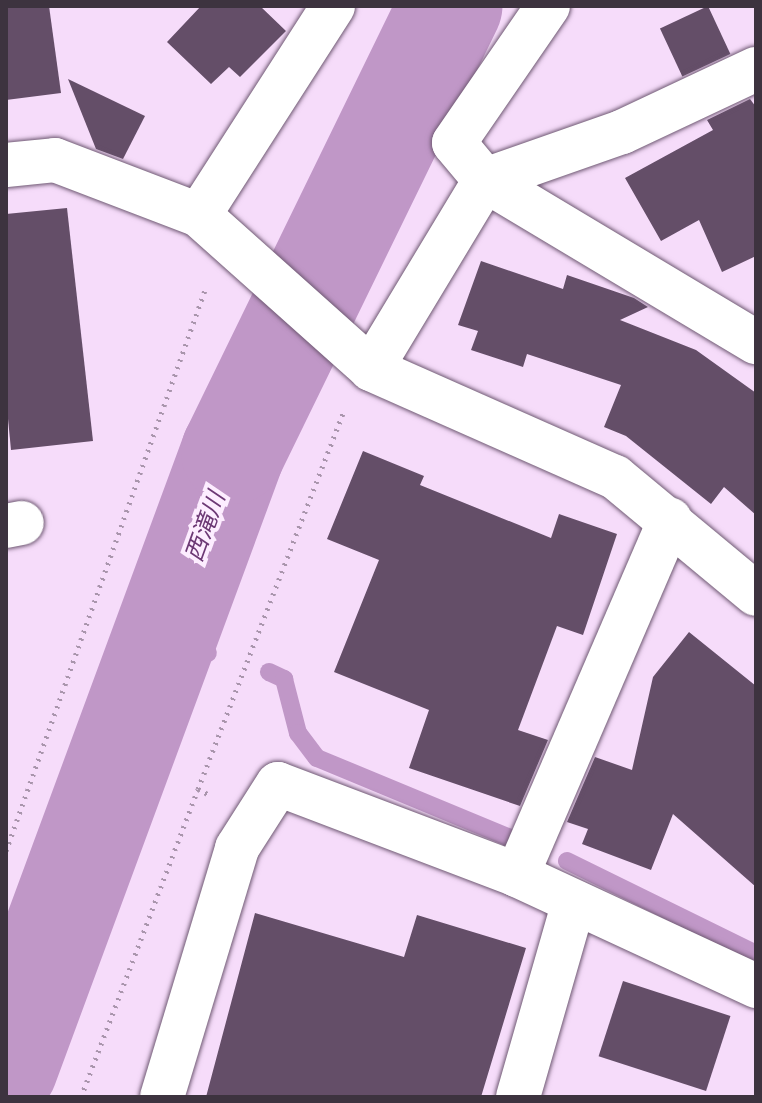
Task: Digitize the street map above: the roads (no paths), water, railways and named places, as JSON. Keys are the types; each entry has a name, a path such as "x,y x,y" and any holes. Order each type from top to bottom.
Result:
{"street":[{"path":"223,239 333,6"},
{"path":"548,6 454,143 485,180 756,342"},
{"path":"359,359 485,180 622,132 756,69"},
{"path":"6,165 55,160 223,239 359,359 615,477 756,594"},
{"path":"517,875 670,520"},
{"path":"162,1097 237,848 254,816 278,784 517,875 573,905 756,986"},
{"path":"518,1097 573,905"}],"waterway":[{"name":"西滝川","path":"6,1067 233,452 451,6"},
{"path":"164,639 208,653"},
{"path":"269,672 284,679 298,733 317,758 513,839"},
{"path":"567,861 756,954"},
{"path":"6,961 39,977"}]}
